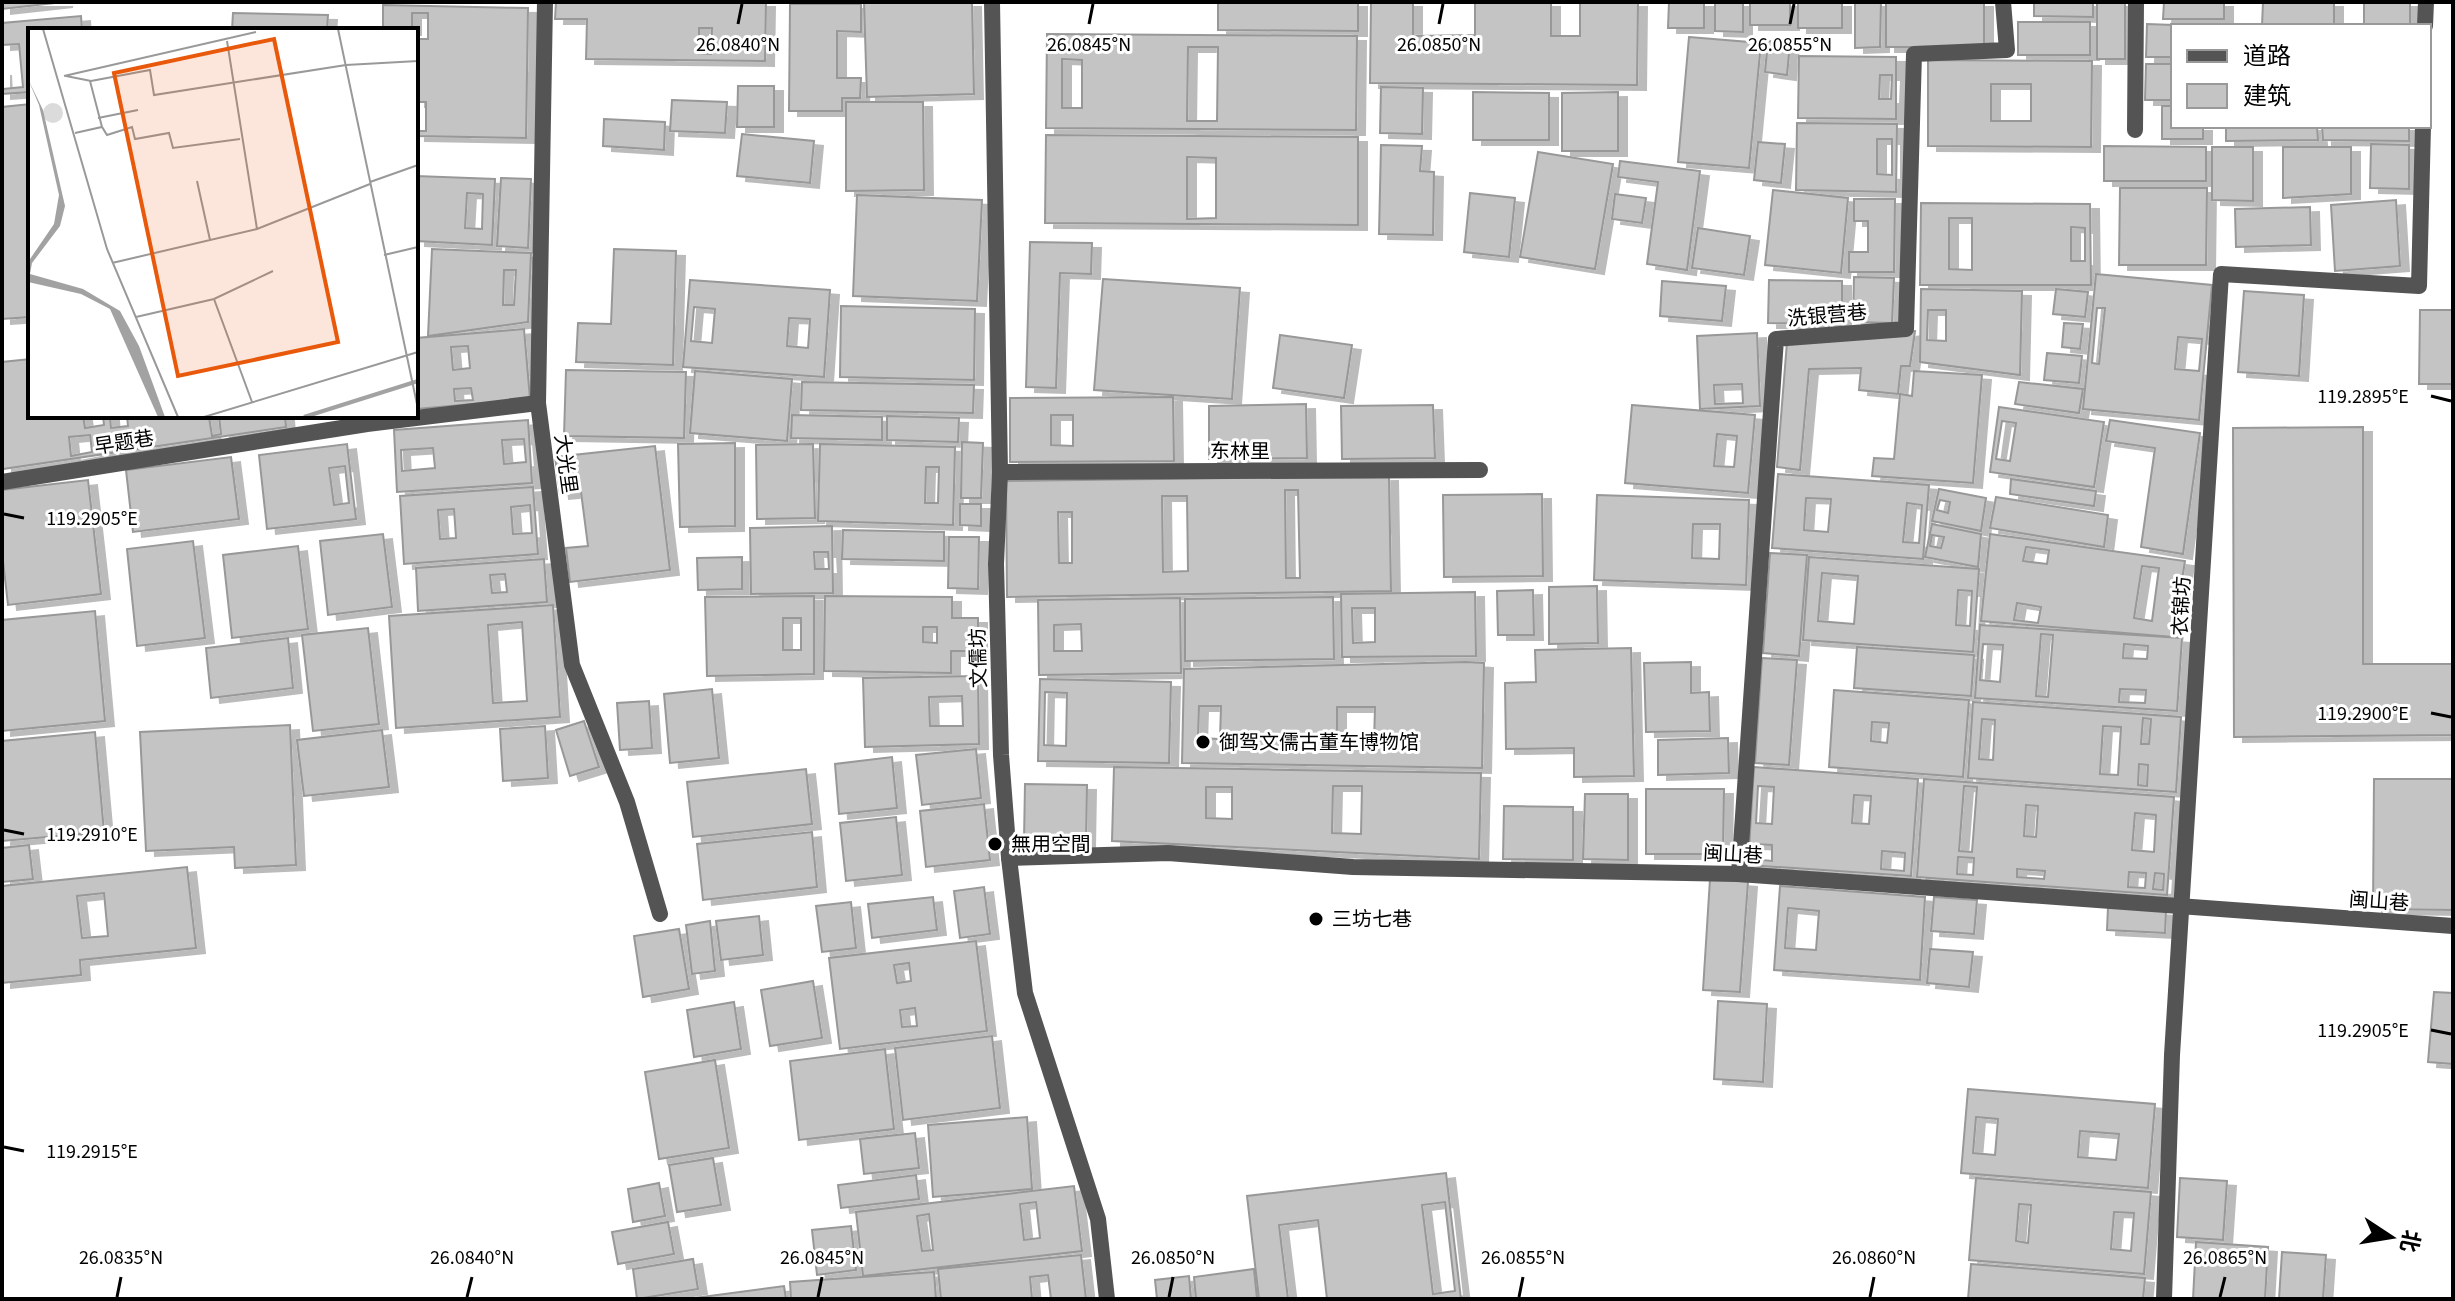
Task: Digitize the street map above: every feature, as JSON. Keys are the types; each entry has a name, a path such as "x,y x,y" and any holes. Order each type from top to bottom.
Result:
{"street":[{"name":"大光里","path":"545,2 538,403 572,665 627,802 660,914"},
{"name":"文儒坊","path":"992,2 1000,472 996,564 1001,755 1009,858 1025,993 1098,1219 1107,1299"},
{"name":"洗银营巷","path":"1739,874 1776,339 1906,329 1914,54 2007,50 2003,2"},
{"path":"2135,130 2136,2"},
{"path":"2425,24 2426,2"},
{"name":"衣锦坊","path":"2164,1299 2180,908 2221,274 2419,286 2423,128"},
{"name":"早题巷","path":"418,418 538,403"},
{"name":"早题巷","path":"2,482 416,418"},
{"name":"东林里","path":"1000,472 1480,470"},
{"name":"闽山巷","path":"1009,858 1168,853 1353,867 1739,874 2453,926"}],"building":[{"path":"2,2 64,2 2,9"},
{"path":"556,2 766,2 765,61 586,59 587,19 555,19","holes":["699,28 712,28 711,54 699,53"]},
{"path":"864,2 972,2 974,94 867,97"},
{"path":"1218,2 1358,2 1358,31 1218,30"},
{"path":"1371,2 1413,2 1413,36 1475,35 1475,2 1551,2 1551,36 1580,36 1580,2 1638,2 1637,85 1370,83"},
{"path":"1669,2 1704,2 1704,28 1668,28"},
{"path":"1715,2 1743,2 1743,32 1715,31"},
{"path":"1750,2 1790,2 1790,25 1750,25"},
{"path":"1798,2 1842,2 1842,28 1798,28"},
{"path":"1855,2 1881,2 1880,47 1855,48"},
{"path":"1886,2 1984,2 1984,47 1886,47"},
{"path":"2034,2 2093,2 2093,17 2034,16"},
{"path":"2097,2 2125,2 2125,59 2097,59"},
{"path":"2164,2 2224,2 2224,19 2163,19"},
{"path":"2263,2 2334,2 2334,24 2262,24"},
{"path":"2364,2 2410,2 2410,24 2364,24"},
{"path":"790,4 861,4 861,32 837,31 837,78 861,78 860,98 842,98 842,111 789,111"},
{"path":"383,5 528,8 526,138 418,136 418,131 426,131 426,102 418,102 418,39 428,39 428,13 412,13 412,28 383,28"},
{"path":"233,13 328,15 327,28 232,28"},
{"path":"81,16 82,28 28,28 28,92 2,94 2,70 3,89 23,87 19,44 2,45 2,23"},
{"path":"2018,22 2090,22 2090,55 2018,55"},
{"path":"2147,24 2171,25 2171,57 2146,57"},
{"path":"1047,34 1357,36 1356,130 1046,128","holes":["1188,47 1218,47 1217,121 1187,121","1062,59 1082,60 1082,108 1062,108"]},
{"path":"1689,37 1761,43 1749,168 1678,162"},
{"path":"1768,41 1790,43 1787,75 1765,72"},
{"path":"1799,56 1896,57 1896,119 1798,118","holes":["1880,75 1892,75 1891,99 1879,99"]},
{"path":"1928,60 2092,61 2091,147 1928,146","holes":["1991,84 2031,84 2031,121 1991,121"]},
{"path":"2146,64 2171,64 2171,100 2145,100"},
{"path":"738,86 774,86 774,127 737,127"},
{"path":"1381,87 1423,88 1422,134 1380,133"},
{"path":"1473,92 1549,93 1549,140 1473,140"},
{"path":"1618,92 1618,151 1562,151 1562,93"},
{"path":"672,100 727,102 725,133 670,131"},
{"path":"846,102 923,102 924,190 846,191"},
{"path":"28,104 28,317 2,319 2,107"},
{"path":"2162,106 2171,106 2171,128 2203,128 2203,139 2162,139"},
{"path":"604,119 665,122 664,150 603,146"},
{"path":"1797,123 1897,124 1896,192 1796,190","holes":["1877,139 1892,139 1892,175 1877,174"]},
{"path":"2226,128 2317,128 2318,140 2226,141"},
{"path":"2322,128 2409,128 2409,141 2323,140"},
{"path":"742,134 814,141 810,183 737,176"},
{"path":"1046,135 1358,137 1358,225 1045,223","holes":["1187,157 1216,158 1216,218 1187,219"]},
{"path":"1758,142 1785,144 1781,183 1754,180"},
{"path":"2371,144 2409,145 2409,189 2370,188"},
{"path":"1381,145 1422,146 1420,171 1434,172 1433,235 1379,234"},
{"path":"2104,146 2206,147 2206,181 2104,181"},
{"path":"2212,147 2253,147 2253,201 2212,200"},
{"path":"2283,147 2351,147 2351,194 2283,198"},
{"path":"1538,152 1613,164 1595,269 1520,257"},
{"path":"1620,161 1700,171 1687,270 1647,264 1658,182 1618,177"},
{"path":"418,176 495,179 492,245 418,241","holes":["467,193 483,194 482,229 465,228"]},
{"path":"501,178 531,179 528,248 497,246"},
{"path":"2120,188 2207,188 2206,265 2119,265"},
{"path":"1773,190 1848,198 1841,273 1765,265"},
{"path":"1470,193 1515,198 1509,257 1464,252"},
{"path":"1615,194 1646,198 1642,223 1612,219"},
{"path":"857,195 982,200 977,301 853,296"},
{"path":"1854,199 1895,199 1894,272 1849,272 1849,252 1868,252 1868,221 1854,221"},
{"path":"2396,200 2400,266 2335,271 2331,205"},
{"path":"1921,203 2090,204 2091,285 1920,285","holes":["1949,218 1972,218 1972,270 1949,269","2071,227 2085,228 2085,261 2071,261"]},
{"path":"2310,207 2311,245 2236,247 2235,209"},
{"path":"1698,228 1750,236 1744,275 1692,268"},
{"path":"1030,242 1092,243 1091,274 1060,273 1056,388 1026,387"},
{"path":"432,249 531,253 528,322 428,336","holes":["504,270 516,270 514,305 503,305"]},
{"path":"614,249 676,251 673,365 576,362 578,323 611,324"},
{"path":"2096,274 2212,285 2199,420 2083,409","holes":["2097,308 2105,308 2099,364 2092,363","2178,337 2202,339 2199,371 2175,369"]},
{"path":"1854,277 1894,278 1892,323 1853,322"},
{"path":"1103,279 1240,288 1232,399 1094,390"},
{"path":"690,280 830,290 824,377 683,367","holes":["694,307 715,309 712,343 691,341","789,318 810,319 808,348 787,346"]},
{"path":"1769,280 1842,281 1842,324 1768,323"},
{"path":"1662,281 1726,286 1722,321 1660,316"},
{"path":"1921,289 2022,291 2020,375 1920,362","holes":["1928,310 1946,310 1946,341 1927,340"]},
{"path":"2056,289 2088,292 2085,317 2053,314"},
{"path":"2244,291 2304,295 2299,376 2238,372"},
{"path":"841,306 975,309 974,380 840,377"},
{"path":"2420,310 2453,310 2453,384 2419,384"},
{"path":"2064,323 2083,324 2080,349 2062,347"},
{"path":"524,329 530,399 418,409 418,338","holes":["468,346 470,368 453,370 451,347","471,388 473,400 455,401 454,389"]},
{"path":"1915,331 1910,366 1901,366 1898,394 1859,390 1861,368 1809,369 1800,470 1777,467 1787,342"},
{"path":"1757,333 1760,406 1700,409 1697,336","holes":["1742,384 1743,403 1715,404 1714,385"]},
{"path":"1280,335 1352,345 1344,398 1273,388"},
{"path":"2047,353 2082,356 2079,383 2044,380"},
{"path":"28,359 28,418 83,418 85,428 104,425 103,418 110,418 111,428 128,426 127,418 209,418 212,436 221,434 219,418 285,418 286,427 3,469 2,362","holes":["146,430 148,444 136,445 135,432","90,435 92,452 71,456 69,437"]},
{"path":"566,370 686,372 684,438 564,436"},
{"path":"695,371 792,379 787,441 690,433"},
{"path":"1914,371 1982,375 1973,483 1872,476 1874,458 1894,459 1900,394 1912,396"},
{"path":"802,382 974,385 973,413 801,410"},
{"path":"2019,382 2083,389 2079,413 2015,404"},
{"path":"1173,397 1174,461 1010,462 1010,398","holes":["1051,415 1073,415 1073,446 1051,445"]},
{"path":"1306,404 1307,458 1209,459 1209,406"},
{"path":"1433,405 1435,458 1342,459 1341,406"},
{"path":"1632,405 1755,415 1748,493 1625,483","holes":["1717,434 1737,436 1734,467 1714,466"]},
{"path":"1999,407 2104,422 2094,487 1990,472","holes":["2002,421 2016,423 2010,461 1996,459"]},
{"path":"792,415 882,417 882,440 791,438"},
{"path":"887,416 959,418 958,442 887,440"},
{"path":"528,420 532,483 397,492 394,430","holes":["524,439 526,462 504,464 502,440","433,448 435,468 402,471 401,450"]},
{"path":"2110,420 2200,433 2183,554 2141,547 2155,448 2106,441"},
{"path":"2363,427 2363,664 2453,664 2453,735 2234,737 2233,428"},
{"path":"962,442 983,443 981,498 961,498"},
{"path":"735,443 735,526 680,527 678,444"},
{"path":"347,444 356,519 267,529 259,455","holes":["345,466 349,503 334,505 329,468"]},
{"path":"813,444 815,518 757,519 756,445"},
{"path":"820,444 955,447 953,525 818,521","holes":["926,467 939,467 938,503 925,503"]},
{"path":"655,446 670,570 570,582 566,548 588,546 581,492 560,494 555,457"},
{"path":"231,457 239,519 133,532 126,470"},
{"path":"1778,474 1929,485 1923,559 1772,548","holes":["1806,498 1831,499 1828,532 1804,530","1907,503 1922,505 1919,543 1903,542"]},
{"path":"1389,476 1391,591 1007,597 1006,481","holes":["1285,490 1298,490 1300,578 1286,578","1162,496 1187,496 1188,571 1163,572","1058,512 1072,512 1072,563 1059,563"]},
{"path":"2011,479 2096,491 2094,506 2010,494"},
{"path":"88,480 101,594 8,605 2,552 2,490"},
{"path":"533,487 538,554 404,564 400,496","holes":["530,505 532,533 513,534 511,507","454,509 456,538 440,539 438,510"]},
{"path":"1939,489 1986,498 1981,531 1932,521","holes":["1940,500 1950,502 1948,513 1937,510"]},
{"path":"1542,494 1543,576 1444,577 1443,495"},
{"path":"1597,495 1749,500 1746,585 1594,580","holes":["1693,524 1720,524 1719,559 1692,558"]},
{"path":"1996,497 2108,515 2104,547 1990,528"},
{"path":"960,504 981,504 981,526 960,525"},
{"path":"1932,524 1981,534 1978,567 1925,557","holes":["1932,535 1944,537 1941,548 1930,546"]},
{"path":"832,526 833,593 751,594 750,528","holes":["814,552 828,552 829,569 815,569"]},
{"path":"843,530 944,532 944,561 842,559"},
{"path":"383,534 392,607 328,615 320,541"},
{"path":"1990,534 2185,561 2173,637 1981,621","holes":["2026,547 2049,550 2047,564 2023,561","2142,566 2159,568 2152,621 2134,618","2017,603 2041,607 2038,623 2014,620"]},
{"path":"949,537 979,537 978,589 948,588"},
{"path":"193,541 205,638 137,646 127,549"},
{"path":"298,546 308,629 232,638 223,555"},
{"path":"1770,553 1807,555 1799,656 1763,653"},
{"path":"742,557 742,589 698,590 697,558"},
{"path":"1809,557 1979,569 1973,652 1803,640","holes":["1822,573 1858,576 1854,624 1818,621","1958,590 1972,591 1970,626 1956,625"]},
{"path":"544,559 547,602 418,611 416,568","holes":["505,574 507,592 492,593 490,575"]},
{"path":"1597,586 1598,643 1549,644 1549,587"},
{"path":"1533,590 1534,635 1498,635 1497,591"},
{"path":"1475,592 1476,656 1342,657 1341,594","holes":["1352,608 1375,608 1375,642 1353,643"]},
{"path":"814,596 814,674 707,676 705,597","holes":["783,618 801,618 801,650 783,650"]},
{"path":"825,596 952,597 952,618 978,618 978,651 951,651 951,673 824,671","holes":["923,627 937,627 937,643 923,642"]},
{"path":"1333,597 1334,659 1185,661 1185,599"},
{"path":"1180,598 1181,673 1039,675 1038,600","holes":["1081,624 1082,651 1054,651 1054,625"]},
{"path":"553,605 560,717 396,728 389,616","holes":["522,622 527,701 493,703 488,625"]},
{"path":"95,611 105,721 2,731 2,620"},
{"path":"1980,625 2182,638 2177,711 1975,698","holes":["2041,634 2053,635 2048,697 2036,696","1983,644 2003,645 2000,682 1980,680","2124,644 2148,646 2147,659 2123,658","2120,689 2146,690 2145,703 2119,702"]},
{"path":"368,628 379,724 313,731 302,635"},
{"path":"288,638 293,688 211,698 206,648"},
{"path":"1857,647 1974,655 1971,696 1854,688"},
{"path":"1631,648 1634,776 1574,777 1574,748 1506,749 1505,683 1536,682 1535,650"},
{"path":"1762,658 1797,660 1789,765 1755,763"},
{"path":"1691,662 1691,693 1709,692 1710,731 1646,732 1644,663"},
{"path":"1484,663 1482,768 1182,763 1184,669","holes":["1199,706 1221,706 1220,739 1198,738","1337,707 1375,707 1374,743 1337,742"]},
{"path":"978,676 979,744 865,747 863,678","holes":["962,696 963,726 930,726 929,697"]},
{"path":"1040,679 1171,682 1169,763 1038,761","holes":["1045,692 1067,693 1066,746 1044,745"]},
{"path":"712,689 719,758 670,763 664,694"},
{"path":"1834,690 1969,700 1963,777 1829,767","holes":["1872,722 1889,723 1887,743 1871,741"]},
{"path":"649,701 652,748 620,750 617,703"},
{"path":"1973,702 2181,717 2176,792 1968,778","holes":["2143,718 2151,719 2149,744 2141,744","1982,719 1995,720 1993,760 1979,759","2103,726 2121,727 2118,775 2100,774","2139,764 2148,765 2147,786 2138,785"]},
{"path":"584,721 599,767 570,776 556,730"},
{"path":"290,725 296,865 235,868 234,847 146,851 140,732"},
{"path":"545,726 548,778 503,781 500,729"},
{"path":"382,730 389,787 304,796 297,740"},
{"path":"95,732 104,832 2,841 2,741"},
{"path":"1728,738 1729,773 1658,775 1658,740"},
{"path":"976,749 981,798 922,805 916,755"},
{"path":"892,757 897,808 839,814 835,764"},
{"path":"1114,767 1481,773 1479,859 1112,841","holes":["1333,786 1362,786 1361,834 1332,833","1206,787 1232,787 1232,819 1206,818"]},
{"path":"1754,767 1918,779 1911,876 1748,865","holes":["1758,786 1774,787 1772,824 1756,823","1854,795 1871,796 1869,824 1852,823","1754,844 1772,845 1772,861 1752,859","1882,851 1905,853 1904,871 1881,869"]},
{"path":"806,769 812,824 693,837 687,782"},
{"path":"1924,779 2174,797 2167,895 1917,877","holes":["1964,786 1977,787 1972,852 1959,851","2026,805 2038,806 2036,837 2024,836","2135,813 2156,815 2154,852 2132,850","1958,857 1974,858 1973,875 1957,874","2017,869 2045,871 2044,879 2017,877","2129,872 2146,873 2145,888 2128,887","2155,873 2164,874 2163,890 2153,889"]},
{"path":"2374,779 2453,779 2453,910 2373,909"},
{"path":"1025,784 1087,785 1086,842 1024,841"},
{"path":"1646,789 1724,789 1723,854 1646,854"},
{"path":"1585,794 1628,794 1628,860 1583,859"},
{"path":"984,804 990,860 926,867 920,811"},
{"path":"1504,806 1573,807 1573,860 1503,859"},
{"path":"896,817 902,875 846,881 840,823"},
{"path":"812,832 817,887 703,900 697,844"},
{"path":"29,845 33,879 2,882 2,848"},
{"path":"187,867 196,948 80,960 81,975 2,983 2,886","holes":["104,893 108,936 82,938 77,896"]},
{"path":"1710,879 1748,882 1740,992 1703,990"},
{"path":"1780,886 1925,897 1920,980 1774,970","holes":["1788,908 1819,911 1816,950 1785,948"]},
{"path":"984,887 990,934 960,938 954,891"},
{"path":"933,897 937,930 872,938 868,904"},
{"path":"1934,897 1977,900 1974,934 1931,931"},
{"path":"851,902 856,948 822,952 816,906"},
{"path":"2108,907 2166,911 2165,933 2107,930"},
{"path":"759,916 763,955 721,960 716,921"},
{"path":"710,921 715,971 692,974 686,925"},
{"path":"679,929 689,989 643,997 634,936"},
{"path":"976,941 987,1031 840,1049 829,958","holes":["909,963 911,981 897,983 894,965","915,1008 917,1026 902,1027 900,1010"]},
{"path":"1930,949 1973,952 1969,987 1927,983"},
{"path":"813,981 822,1038 770,1046 761,990"},
{"path":"2434,992 2453,993 2453,1064 2428,1062"},
{"path":"1718,1001 1767,1004 1763,1082 1714,1079"},
{"path":"734,1002 741,1049 694,1057 687,1010"},
{"path":"992,1036 1000,1108 903,1120 895,1048"},
{"path":"885,1049 894,1129 799,1140 790,1061"},
{"path":"715,1060 729,1148 659,1159 645,1072"},
{"path":"1968,1089 2155,1104 2148,1188 1961,1173","holes":["1976,1117 1998,1119 1995,1155 1973,1153","2080,1131 2119,1134 2116,1160 2078,1157"]},
{"path":"1027,1117 1032,1189 933,1197 928,1125"},
{"path":"915,1133 919,1168 864,1174 860,1139"},
{"path":"713,1158 721,1205 677,1212 669,1165"},
{"path":"1446,1173 1461,1299 1327,1299 1318,1220 1279,1225 1288,1299 1259,1299 1247,1196","holes":["1445,1202 1455,1291 1433,1294 1422,1205"]},
{"path":"916,1175 919,1199 841,1208 838,1185"},
{"path":"1976,1178 2151,1192 2144,1274 1969,1260","holes":["2019,1204 2031,1205 2028,1243 2016,1241","2114,1212 2134,1213 2131,1251 2111,1249"]},
{"path":"2180,1178 2227,1181 2223,1240 2177,1237"},
{"path":"659,1183 665,1216 633,1222 628,1189"},
{"path":"1074,1186 1082,1251 863,1276 856,1212","holes":["1036,1202 1040,1238 1024,1240 1020,1204","929,1214 933,1250 922,1251 917,1216"]},
{"path":"668,1222 674,1254 618,1264 612,1232"},
{"path":"851,1226 856,1270 817,1275 812,1230"},
{"path":"2196,1242 2268,1247 2265,1299 2193,1299"},
{"path":"2282,1252 2326,1255 2323,1299 2279,1299"},
{"path":"1081,1255 1086,1299 1051,1299 1048,1275 1030,1277 1032,1299 941,1299 938,1269"},
{"path":"693,1259 698,1289 637,1299 633,1269"},
{"path":"1971,1264 2145,1278 2143,1299 1968,1299"},
{"path":"1254,1269 1257,1299 1196,1299 1194,1277"},
{"path":"934,1272 936,1299 791,1299 790,1282"},
{"path":"1189,1276 1191,1299 1157,1299 1155,1280"},
{"path":"784,1286 786,1299 687,1299"}],"place":[{"name":"御驾文儒古董车博物馆","path":"1203,742"},
{"name":"無用空間","path":"995,844"},
{"name":"三坊七巷","path":"1316,919"}]}
